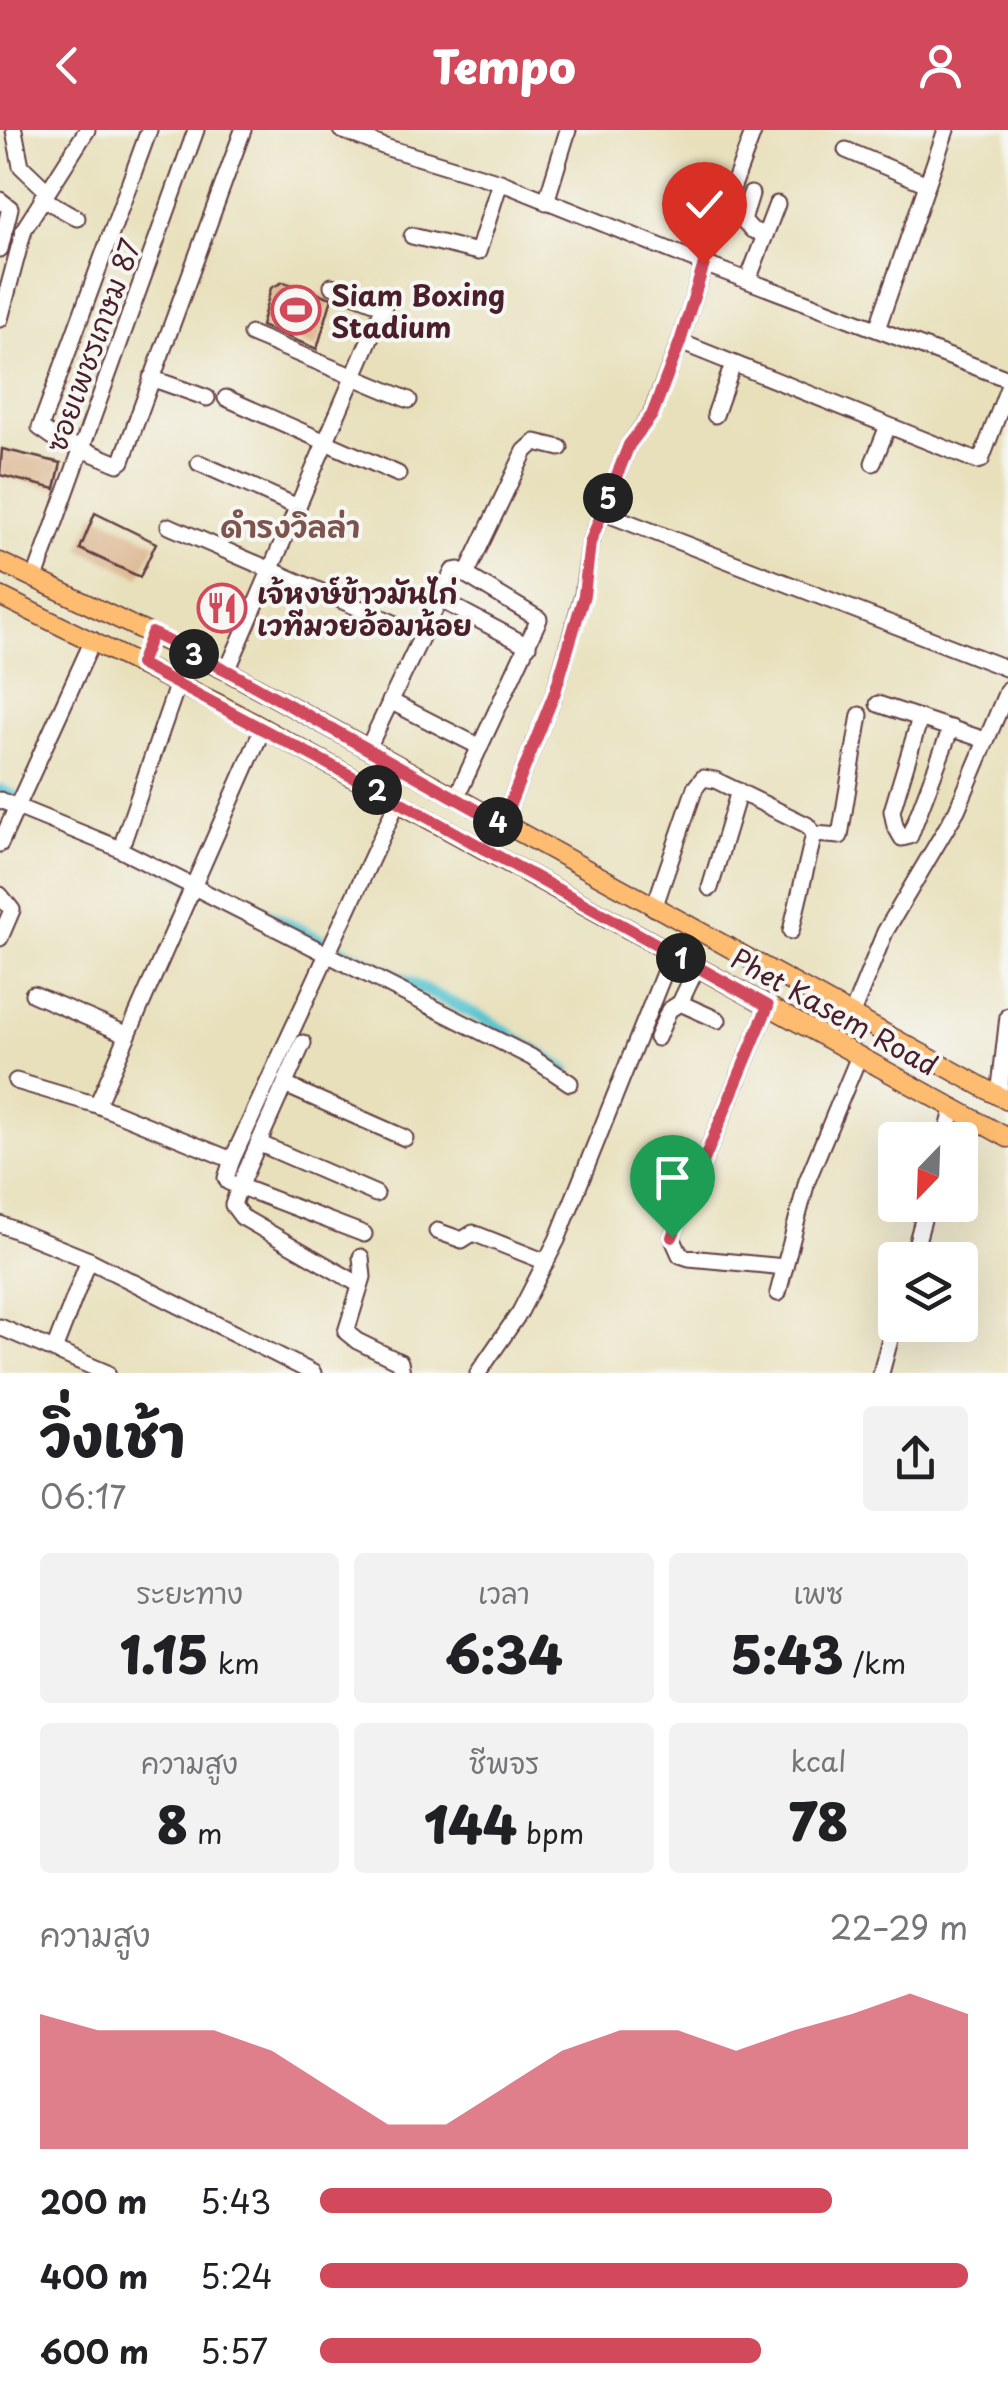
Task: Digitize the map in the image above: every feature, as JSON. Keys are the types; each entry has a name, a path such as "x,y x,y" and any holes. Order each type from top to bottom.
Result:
{"main road":[{"name":"Phet Kasem Road","path":"0,562 228,671 1003,1098"},
{"path":"24,608 35,578"},
{"name":"Phet Kasem Road","path":"0,596 178,683 398,801 1008,1138"},
{"path":"140,664 152,633"}],"street":[{"path":"14,130 21,166 44,194 78,218"},
{"path":"0,319 18,244 44,194 87,130"},
{"path":"150,130 40,428 114,463 122,461 244,130"},
{"name":"ซอยเพชรเกษม 87","path":"35,578 196,130"},
{"path":"340,130 500,182 1008,379"},
{"path":"388,148 394,130"},
{"path":"546,202 568,130"},
{"path":"502,824 555,692 584,595 590,543 629,445 652,415 754,130"},
{"path":"877,329 946,130"},
{"path":"846,150 927,184"},
{"path":"412,236 478,252 500,182"},
{"path":"751,194 743,220 752,230 765,235"},
{"path":"0,200 10,208 0,249"},
{"path":"748,280 777,204"},
{"path":"228,671 384,306 332,286"},
{"path":"251,334 409,400"},
{"path":"680,342 972,460 981,460 1008,388"},
{"path":"716,415 734,364"},
{"path":"152,378 207,398"},
{"path":"226,398 398,474"},
{"path":"872,462 888,426"},
{"path":"466,575 526,451 535,442 560,448"},
{"path":"198,463 298,507"},
{"path":"602,512 1008,670"},
{"path":"169,526 396,624"},
{"path":"368,748 453,571 538,615 528,646 456,798"},
{"path":"439,598 528,646"},
{"path":"0,844 92,640"},
{"path":"124,840 178,683"},
{"path":"852,1016 885,932 957,810 1008,689"},
{"path":"390,702 480,748"},
{"path":"878,704 985,740"},
{"path":"654,908 695,788 703,778 715,780 807,825 814,834 840,836 860,715"},
{"path":"920,718 892,811 902,838 910,836 918,820 951,728"},
{"path":"97,1105 262,728"},
{"path":"710,888 739,791"},
{"path":"0,800 20,803 196,882 531,1057 570,1083"},
{"path":"364,1234 238,1187 226,1178 398,801"},
{"path":"791,931 814,834"},
{"path":"0,894 12,910 0,938"},
{"path":"478,1373 520,1312 546,1262 672,953"},
{"path":"657,1038 697,967"},
{"path":"33,994 128,1035"},
{"path":"680,1002 718,1020"},
{"path":"768,1006 672,1237 680,1255 689,1258 785,1267"},
{"path":"1003,1098 1008,1016"},
{"path":"303,1044 233,1202 238,1214 360,1286"},
{"path":"778,1293 807,1181 859,1056"},
{"path":"16,1081 97,1105 232,1160"},
{"path":"285,1085 405,1138"},
{"path":"950,1122 954,1108"},
{"path":"258,1143 376,1194"},
{"path":"0,1224 89,1260 313,1373"},
{"path":"438,1231 462,1240 473,1233 546,1262"},
{"path":"361,1257 364,1266 346,1332 400,1362 402,1373"},
{"path":"54,1350 89,1260"},
{"path":"0,1327 54,1350 77,1367 107,1373"},
{"path":"881,1373 889,1342"}],"building":[{"name":"Siam Boxing Stadium","path":"283,282 332,298 317,349 261,326 271,288"},
{"path":"2,449 61,463 55,489 0,475"},
{"path":"95,513 156,543 140,577 80,549"}],"waterway":[{"path":"0,790 25,802"},
{"path":"157,861 489,1021 566,1071"}],"place":[{"name":"Siam Boxing Stadium","path":"296,310"},
{"name":"เจ้หงษ์ข้าวมันไก่ เวทีมวยอ้อมน้อย","path":"222,608"}],"district":[{"name":"ดำรงวิลล่า","path":"290,525"}],"route":[{"path":"672,1237 768,1006 398,801 140,664 152,633 228,671 502,824 555,692 584,595 590,543 629,445 652,415 704,264"}]}
